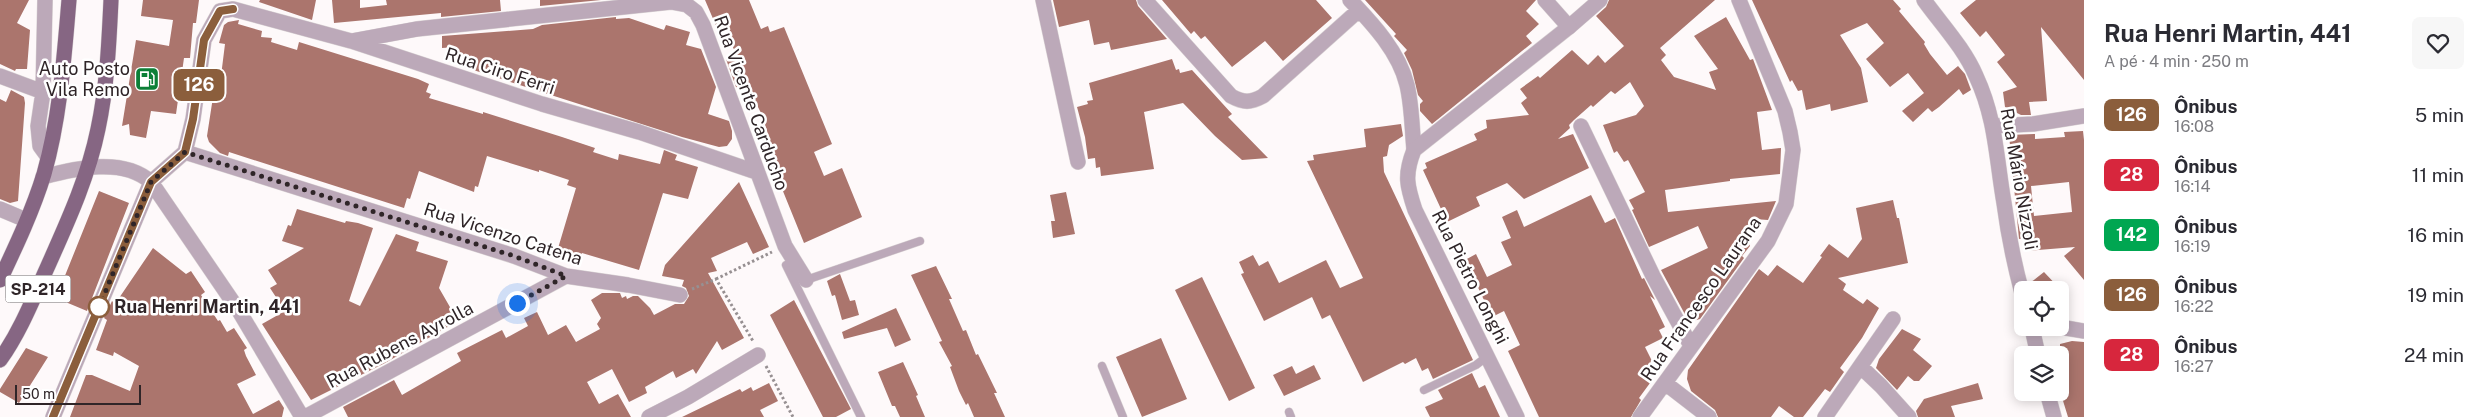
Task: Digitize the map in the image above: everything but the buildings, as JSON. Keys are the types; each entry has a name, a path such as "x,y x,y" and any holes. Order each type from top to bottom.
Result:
{"main road":[{"name":"SP-214","path":"0,280 26,220 43,176 48,157 57,117 69,0"},
{"name":"SP-214","path":"0,360 29,308 70,216 89,167 104,90 111,0"}],"street":[{"path":"45,0 43,92 38,126 40,146 48,157"},
{"path":"1042,0 1078,162"},
{"path":"1145,0 1231,96 1242,102 1253,101 1263,96 1355,5 1390,47 1402,71 1407,86 1414,150"},
{"path":"1545,0 1569,27"},
{"path":"1414,150 1569,27 1600,0"},
{"name":"Rua Francesco Laurana","path":"1640,417 1768,241 1781,218 1786,204 1791,181 1793,150 1785,111 1739,0"},
{"name":"Rua Mário Nizzoli","path":"1924,0 1960,46 1972,68 1994,126 2003,202 2019,281"},
{"name":"Rua Vicente Carducho","path":"350,41 417,29 575,11 671,2 687,6 696,12 703,25 785,246 806,280"},
{"name":"Rua Ciro Ferri","path":"185,152 193,119 204,40 220,11 233,9 350,41 542,104 639,132 756,172"},
{"path":"0,76 43,92"},
{"path":"1994,126 2033,124 2084,116"},
{"path":"1581,126 1653,276 1691,346"},
{"name":"Rua Pietro Longhi","path":"1414,150 1407,168 1407,187 1415,210 1517,417"},
{"path":"53,417 151,182 185,152"},
{"name":"Rua Vicenzo Catena","path":"185,152 514,256 566,276 680,295"},
{"path":"43,176 89,167 128,168 142,174 151,182 238,311 303,417"},
{"path":"0,209 26,220"},
{"name":"Rua Rubens Ayrolla","path":"303,417 566,276"},
{"path":"1825,417 1893,319"},
{"path":"2069,328 2084,331"},
{"path":"649,417 688,397 758,355"},
{"path":"1861,367 1909,417"},
{"path":"1665,383 1709,417"},
{"path":"2050,401 2054,417"}],"lane":[{"path":"806,280 920,241"},
{"path":"786,265 861,417"},
{"path":"1424,390 1476,365 1488,355"},
{"path":"1102,366 1123,417"}],"path":[{"path":"680,295 785,246"},
{"path":"716,279 752,339 758,355 793,417"}],"bus line":[{"name":"126","path":"53,417 151,182 185,152 193,119 204,40 212,22 220,11 233,9"}],"place":[{"name":"Auto Posto Vila Remo","path":"147,79"},
{"name":"Rua Henri Martin, 441","path":"99,307"}],"route":[{"path":"99,307 151,182 185,152 514,256 566,276 517,303"}]}
